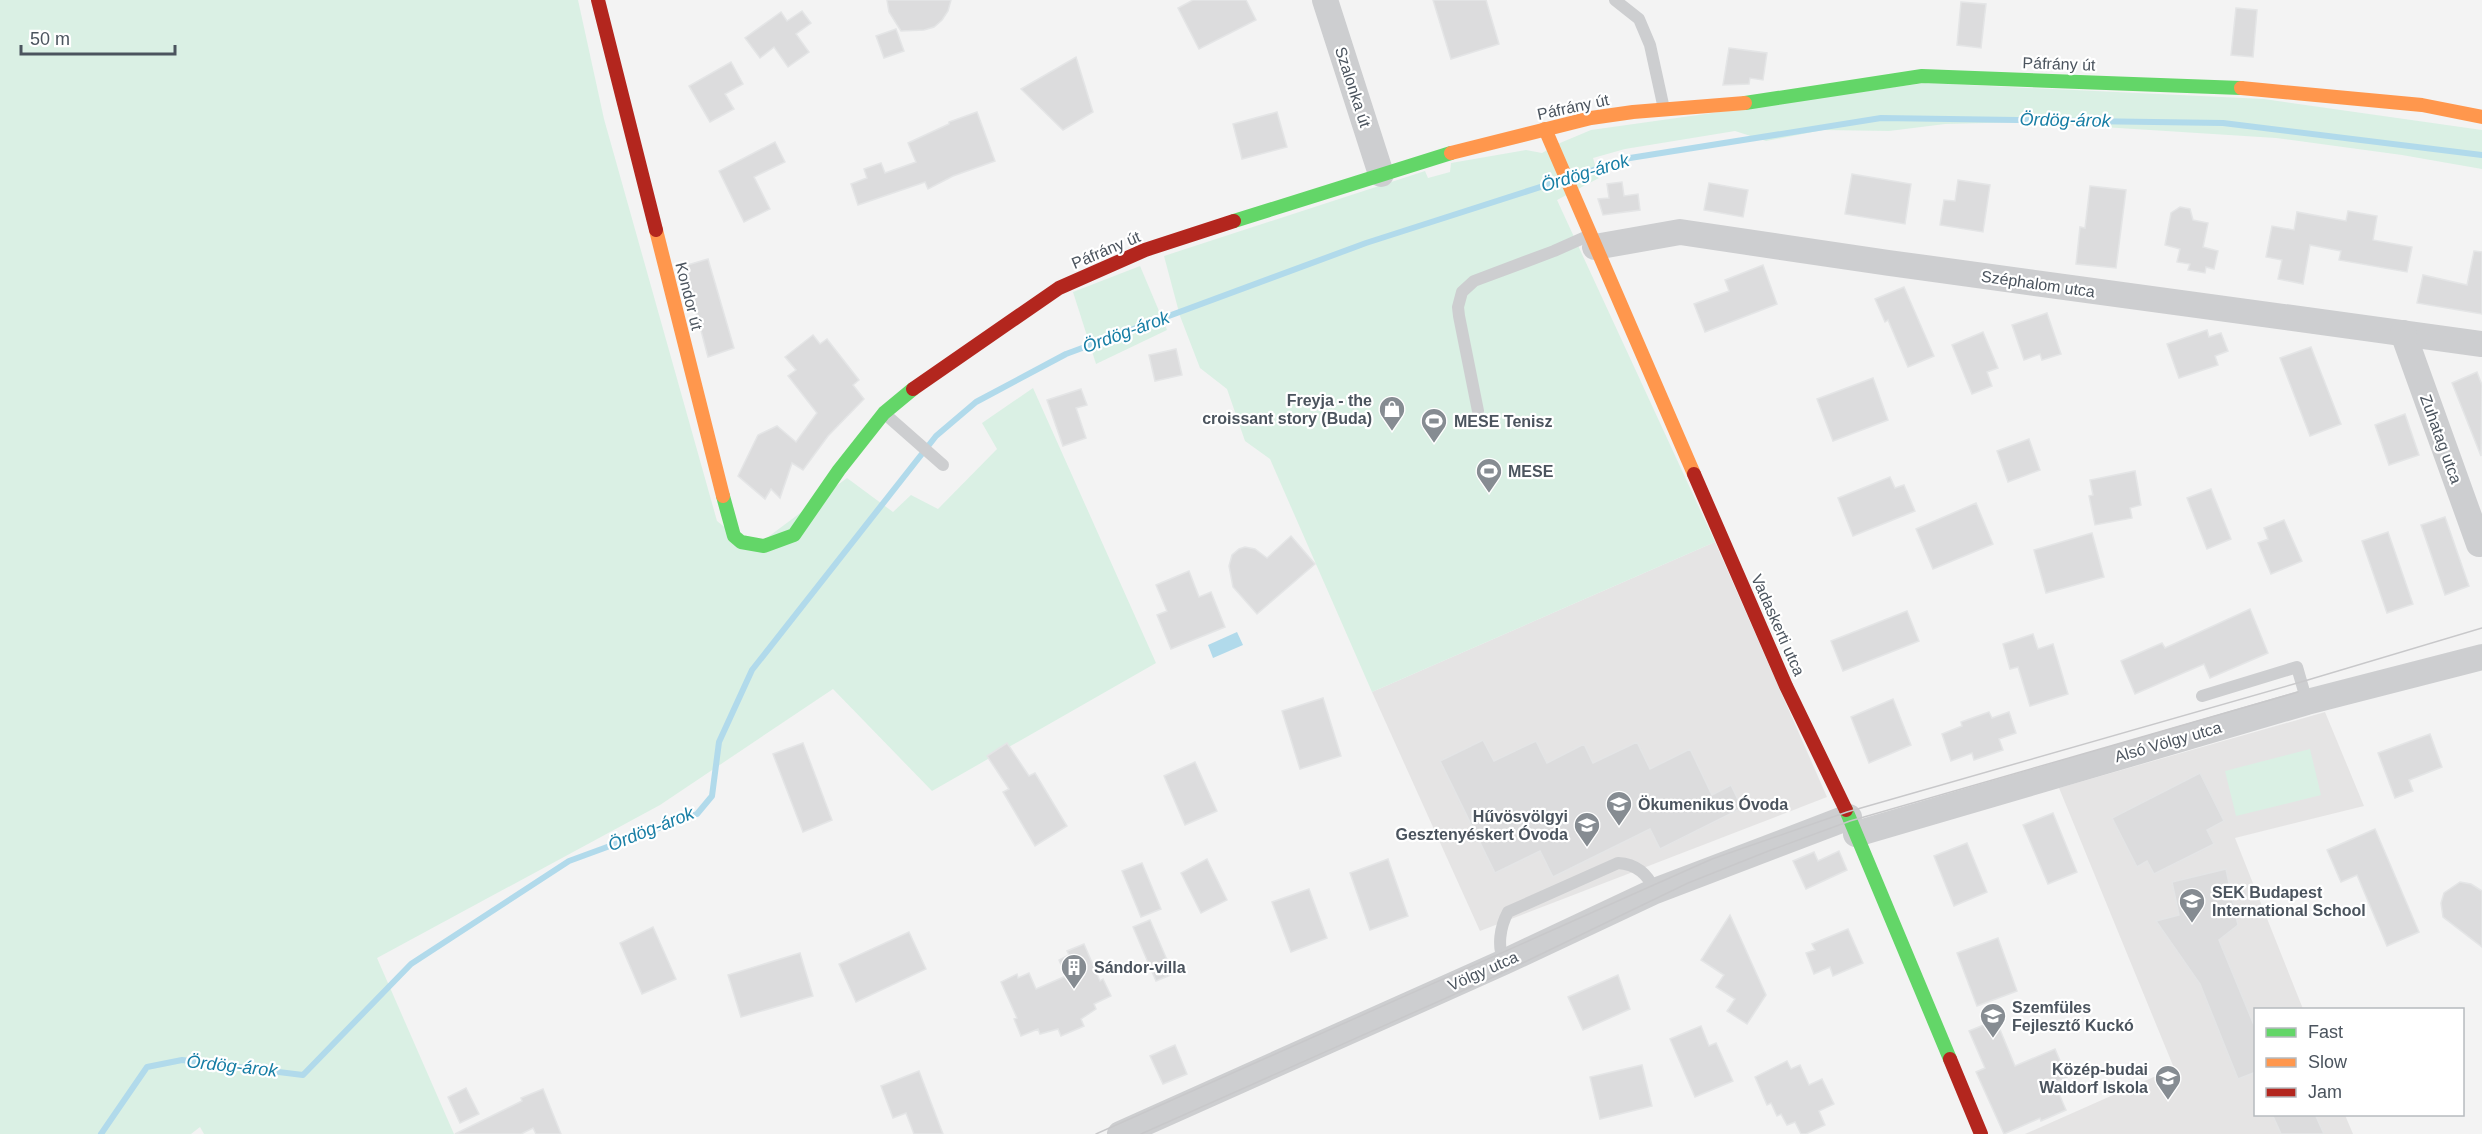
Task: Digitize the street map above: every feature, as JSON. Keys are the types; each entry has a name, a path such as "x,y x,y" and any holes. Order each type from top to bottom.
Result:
{"street":[{"name":"Kondor út","path":"598,0 730,526 734,536 741,542 751,545 764,546 777,543 794,535"},
{"name":"Szalonka út","path":"1325,0 1381,174"},
{"name":"Páfrány út","path":"794,535 839,470 884,413 918,385 1059,288 1145,250 1381,174 1545,129 1591,118 1664,109 1763,102 1922,76 2234,87 2422,105 2482,117"},
{"name":"Vadaskerti utca","path":"1545,129 1786,686 1852,826 1981,1134"},
{"name":"Széphalom utca","path":"1593,241 1680,232 2482,344"},
{"name":"Zuhatag utca","path":"2403,333 2479,544"},
{"name":"Alsó Völgy utca","path":"1852,826 2307,702 2482,657"},
{"name":"Völgy utca","path":"1120,1134 1504,962 1655,891 1852,826"}],"lane":[{"path":"1615,0 1639,19 1650,45 1664,109"},
{"path":"1478,411 1459,316 1458,307 1462,292 1474,281 1554,251 1593,241"},
{"path":"884,413 943,465"},
{"path":"2202,696 2297,667 2307,702"},
{"path":"1504,962 1500,952 1501,936 1508,912 1618,863 1630,865 1643,872 1655,891"}],"shaded area":[{"path":"1715,542 1827,797 1480,931 1372,692"},
{"name":"SEK Budapest International School","path":"2325,712 2364,806 2235,838 2303,1008 2254,1008 2254,1116 2345,1116 2353,1134 2025,1134 2174,1068 2059,788"}],"green space":[{"path":"0,0 578,0 604,119 717,521 752,549 847,478 893,512 911,495 938,509 997,449 982,423 1033,388 1156,663 932,791 833,689 660,805 377,958 454,1134 204,1134 200,1127 191,1134 0,1134"},
{"name":"MESE","path":"1925,83 2264,99 2482,130 2482,169 2402,155 2276,138 2025,122 1945,124 1889,131 1823,130 1766,141 1735,131 1625,149 1593,158 1599,178 1557,200 1715,542 1372,692 1270,459 1245,441 1227,389 1200,368 1180,316 1164,256 1425,171 1428,178 1450,172 1451,163 1526,150 1542,153 1591,130"},
{"path":"1140,266 1167,330 1096,364 1073,292"},
{"path":"2310,749 2321,795 2236,816 2225,771"}],"water":[{"path":"1237,632 1243,645 1213,658 1208,645"}],"building":[{"path":"887,0 951,0 948,11 934,27 901,31 889,12"},
{"path":"1193,0 1246,0 1256,20 1199,49 1178,8"},
{"path":"1433,0 1486,0 1499,44 1451,59"},
{"path":"1961,2 1986,4 1981,48 1957,45"},
{"path":"2236,8 2257,10 2253,57 2231,55"},
{"path":"802,11 811,23 796,34 809,52 788,67 774,47 760,58 745,38 781,12 787,21"},
{"path":"896,29 904,51 884,58 876,36"},
{"path":"1729,48 1767,53 1763,80 1750,78 1749,84 1723,85"},
{"path":"1076,57 1093,112 1063,130 1021,89"},
{"path":"731,62 743,84 725,94 734,109 710,122 689,86"},
{"path":"977,112 995,161 953,176 928,189 925,182 858,205 851,184 867,178 864,169 881,163 885,173 916,162 908,143 949,122"},
{"path":"1277,112 1287,147 1242,159 1233,124"},
{"path":"775,142 785,162 754,177 770,209 744,222 719,171"},
{"path":"1852,174 1911,184 1905,224 1845,214"},
{"path":"1958,180 1990,185 1983,232 1940,225 1944,200 1955,201"},
{"path":"1622,182 1624,196 1638,194 1640,210 1603,215 1598,199 1609,198 1607,184"},
{"path":"1709,183 1748,190 1743,217 1704,210"},
{"path":"2090,186 2126,190 2116,268 2076,264 2080,227 2085,228"},
{"path":"2180,207 2190,209 2193,220 2208,223 2203,247 2218,251 2214,269 2206,267 2205,273 2188,270 2190,264 2177,262 2180,249 2165,245 2171,213"},
{"path":"2348,211 2377,216 2373,240 2412,247 2407,272 2339,260 2341,251 2310,245 2303,284 2278,279 2282,260 2266,257 2272,226 2294,230 2297,212 2346,221"},
{"path":"2474,251 2482,252 2482,314 2417,303 2423,275 2467,285"},
{"path":"708,259 734,348 708,357 684,266"},
{"path":"1763,265 1777,304 1705,332 1694,304 1729,291 1725,280"},
{"path":"1904,287 1934,356 1908,367 1888,320 1885,322 1875,299"},
{"path":"2047,313 2061,354 2042,360 2040,354 2024,360 2012,325"},
{"path":"2207,330 2209,337 2221,333 2228,351 2215,356 2218,365 2179,378 2167,344"},
{"path":"1983,332 1998,368 1987,372 1992,386 1972,394 1952,345"},
{"path":"813,335 820,344 827,339 859,380 853,385 864,399 828,436 803,470 792,463 780,498 771,489 765,499 738,476 758,435 777,426 796,442 817,413 788,376 796,370 785,357"},
{"path":"2311,347 2341,424 2310,436 2280,358"},
{"path":"1176,349 1182,375 1155,381 1149,355"},
{"path":"2477,372 2482,385 2481,456 2452,383"},
{"path":"1873,378 1888,420 1833,441 1817,399"},
{"path":"1081,389 1087,405 1076,408 1086,438 1063,446 1047,400"},
{"path":"2405,414 2419,455 2389,465 2375,425"},
{"path":"2029,439 2040,470 2008,482 1997,451"},
{"path":"2135,471 2141,505 2130,508 2132,518 2095,525 2089,496 2093,495 2090,480"},
{"path":"1890,477 1895,488 1904,485 1915,511 1853,536 1838,498"},
{"path":"2211,489 2231,539 2207,549 2187,498"},
{"path":"1976,503 1993,544 1933,569 1916,529"},
{"path":"2445,517 2469,586 2445,595 2421,525"},
{"path":"2284,520 2302,561 2271,574 2258,543 2268,539 2264,528"},
{"path":"2388,532 2413,604 2387,613 2362,541"},
{"path":"2092,533 2104,577 2046,593 2034,550"},
{"path":"1291,536 1315,564 1257,614 1233,587 1229,566 1232,555 1245,547 1255,549 1267,558"},
{"path":"1189,571 1199,597 1211,592 1225,627 1171,649 1157,615 1167,611 1156,585"},
{"path":"2250,609 2268,653 2210,678 2204,664 2135,694 2121,661 2162,643 2165,648"},
{"path":"1907,611 1919,641 1843,671 1831,641"},
{"path":"2033,634 2038,649 2053,644 2068,694 2030,706 2018,667 2010,669 2003,644"},
{"path":"1323,698 1341,756 1300,769 1282,711"},
{"path":"1893,699 1911,745 1869,763 1851,717"},
{"path":"1989,712 1992,718 2009,712 2016,733 1999,739 2003,750 1974,760 1972,753 1951,761 1942,734 1962,726 1961,722"},
{"path":"2430,734 2442,767 2409,780 2413,791 2395,798 2378,753"},
{"path":"1483,740 1494,761 1536,741 1547,763 1584,744 1593,763 1637,742 1650,769 1690,749 1712,795 1731,785 1742,808 1660,849 1650,829 1553,877 1540,851 1495,873 1440,761"},
{"path":"803,743 832,820 803,832 773,754"},
{"path":"1007,743 1029,776 1035,773 1067,826 1035,846 1003,792 1009,789 987,756"},
{"path":"1195,762 1217,811 1185,825 1164,776"},
{"path":"2200,773 2224,821 2207,830 2214,844 2154,874 2147,861 2137,867 2112,818"},
{"path":"2053,813 2077,872 2048,884 2023,825"},
{"path":"2375,829 2419,932 2387,946 2357,875 2341,882 2327,850"},
{"path":"1967,843 1987,892 1954,906 1934,856"},
{"path":"1839,851 1847,870 1806,889 1793,861 1814,852 1818,861"},
{"path":"1207,859 1227,900 1201,913 1181,873"},
{"path":"1388,859 1408,916 1370,930 1350,873"},
{"path":"1142,863 1161,909 1141,917 1122,871"},
{"path":"2226,869 2238,925 2219,940 2254,1025 2254,1073 2238,1079 2200,984 2156,921 2179,915 2172,882"},
{"path":"2460,882 2471,884 2482,891 2482,947 2443,917 2441,903 2444,893"},
{"path":"1309,889 1327,938 1291,952 1272,902"},
{"path":"1730,915 1766,995 1747,1024 1727,1011 1735,999 1716,987 1724,975 1701,960"},
{"path":"1150,920 1173,974 1156,981 1133,927"},
{"path":"653,927 676,979 642,994 620,943"},
{"path":"1848,929 1863,963 1833,976 1830,967 1814,974 1806,953 1815,950 1812,944"},
{"path":"909,932 926,969 856,1002 839,964"},
{"path":"1998,938 2017,991 1977,1006 1957,953"},
{"name":"Sándor-villa","path":"1084,944 1100,981 1103,979 1111,996 1094,1004 1096,1009 1081,1019 1084,1026 1061,1036 1058,1029 1040,1034 1038,1029 1021,1036 1014,1019 1017,1018 1001,982 1017,974 1018,978 1029,973 1036,989 1066,976 1059,960 1069,955 1067,951"},
{"path":"800,953 813,996 741,1017 728,975"},
{"path":"1618,975 1630,1009 1583,1030 1568,997"},
{"path":"1996,1020 2015,1066 2055,1049 2067,1077 2054,1082 2066,1110 2041,1121 2040,1118 2004,1134 1976,1072 1985,1068 1969,1031"},
{"path":"1701,1026 1709,1046 1716,1043 1733,1081 1695,1097 1670,1039"},
{"path":"1175,1045 1187,1074 1163,1084 1150,1056"},
{"path":"1787,1061 1791,1069 1800,1065 1809,1085 1822,1079 1834,1104 1819,1111 1825,1125 1806,1134 1801,1134 1795,1122 1787,1125 1781,1114 1777,1116 1771,1103 1767,1105 1755,1077"},
{"path":"1642,1065 1652,1106 1600,1119 1590,1077"},
{"path":"919,1071 943,1134 914,1134 906,1113 893,1118 881,1086"},
{"path":"466,1088 479,1114 460,1123 448,1097"},
{"path":"543,1089 561,1134 536,1134 533,1128 521,1134 455,1134 522,1101 521,1098"},
{"path":"2273,1116 2316,1116 2324,1134 2281,1134"}],"waterway":[{"name":"Ördög-árok","path":"1575,176 1630,158 1881,118 2223,123 2482,155"},
{"name":"Ördög-árok","path":"101,1134 147,1067 182,1060 303,1075 411,964 569,861 697,814 712,796 719,742 752,670 936,436 976,402 1066,354 1366,243 1556,182"}],"tram line":[{"path":"1096,1134 1712,859 1847,812 2482,628"},
{"path":"1141,1134 1500,974 1688,883 1771,850 1850,821 2298,692"}],"traffic: fast":[{"path":"1745,103 1922,76 2241,88"},
{"path":"1234,221 1451,153"},
{"path":"723,496 734,536 741,542 764,546 794,535 839,470 884,413 913,389"},
{"path":"1846,810 1950,1059"}],"traffic: slow":[{"path":"2241,88 2422,105 2482,117"},
{"path":"1451,153 1591,118 1633,112 1745,103"},
{"path":"1545,129 1694,474"},
{"path":"656,230 723,496"}],"traffic: jam":[{"path":"598,0 656,230"},
{"path":"913,389 1059,288 1145,250 1234,221"},
{"path":"1694,474 1786,686 1846,810"},
{"path":"1950,1059 1981,1134"}],"place":[{"name":"Freyja - the croissant story (Buda)","path":"1392,432"},
{"name":"MESE Tenisz","path":"1434,444"},
{"name":"MESE","path":"1489,494"},
{"name":"Ökumenikus Óvoda","path":"1619,827"},
{"name":"Hűvösvölgyi Gesztenyéskert Óvoda","path":"1587,848"},
{"name":"SEK Budapest International School","path":"2192,924"},
{"name":"Sándor-villa","path":"1074,990"},
{"name":"Szemfüles Fejlesztő Kuckó","path":"1993,1039"},
{"name":"Közép-budai Waldorf Iskola","path":"2168,1101"}]}
